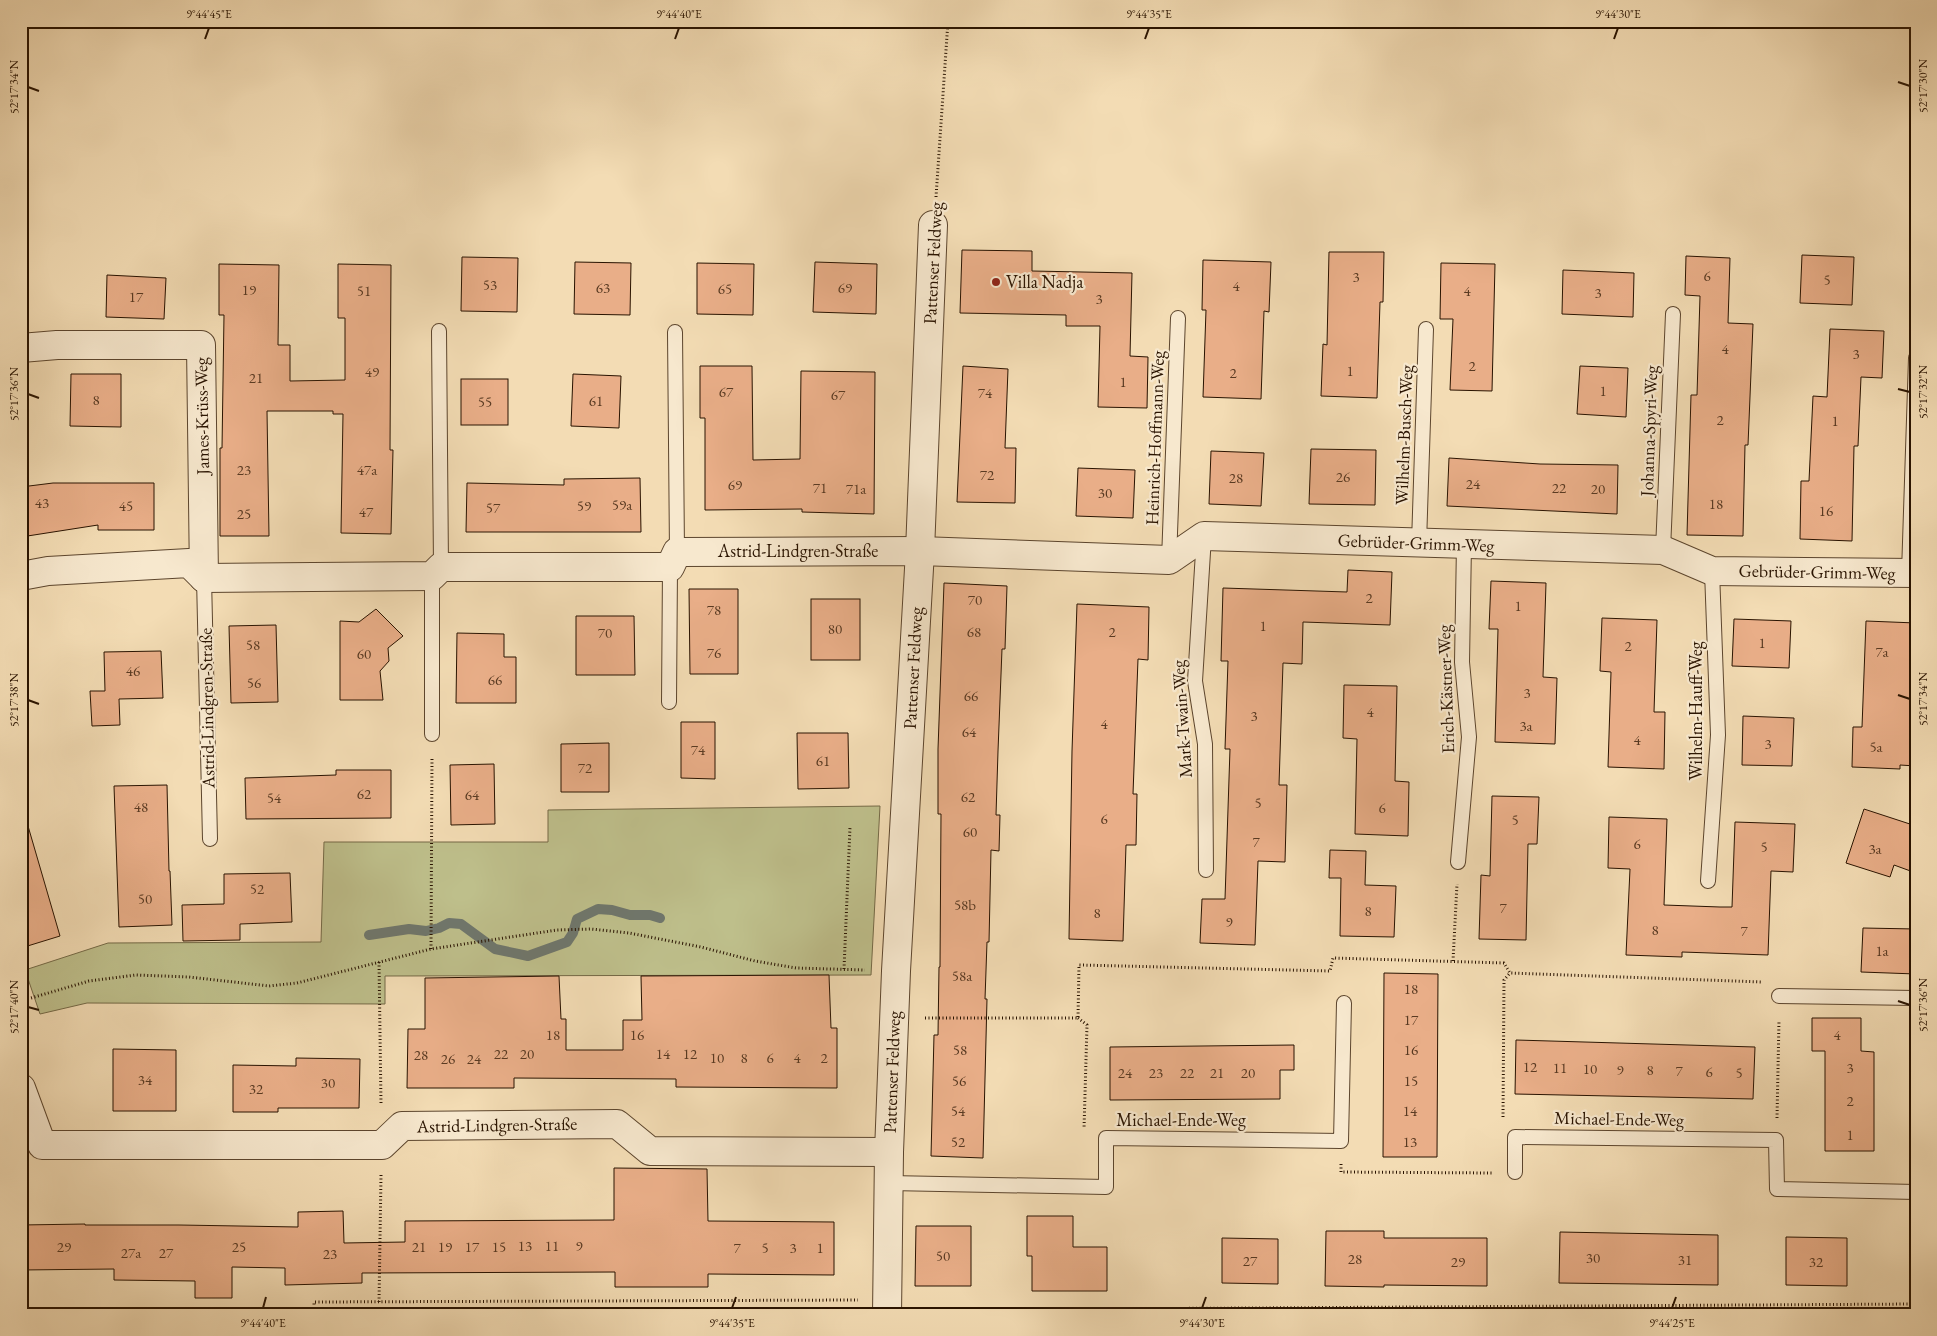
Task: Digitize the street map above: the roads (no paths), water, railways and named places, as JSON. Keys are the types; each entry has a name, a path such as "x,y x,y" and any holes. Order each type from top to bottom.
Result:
{"street":[{"name":"Pattenser Feldweg","path":"887,1308 889,1152 894,1018 920,550 933,225"},
{"name":"James-Krüss-Weg","path":"21,348 57,345 201,345 204,578"},
{"path":"920,550 1170,560 1204,536"},
{"name":"Gebrüder-Grimm-Weg","path":"1204,536 1663,550 1712,571 1912,573"},
{"name":"Astrid-Lindgren-Straße","path":"204,578 437,572 674,559 920,550"},
{"path":"21,576 48,571 189,562 204,578"},
{"name":"Astrid-Lindgren-Straße","path":"21,1088 42,1145 382,1145 402,1126 617,1124 650,1151 889,1152"}],"lane":[{"name":"Johanna-Spyri-Weg","path":"1663,550 1673,314"},
{"name":"Heinrich-Hoffmann-Weg","path":"1170,560 1178,318"},
{"name":"Wilhelm-Busch-Weg","path":"1419,543 1426,329"},
{"path":"432,734 437,572 439,331"},
{"path":"670,702 674,559 676,332"},
{"path":"1912,573 1916,358"},
{"name":"Mark-Twain-Weg","path":"1204,536 1195,681 1205,744 1206,870"},
{"name":"Erich-Kästner-Weg","path":"1458,862 1470,737 1462,662 1464,544"},
{"name":"Wilhelm-Hauff-Weg","path":"1708,881 1718,734 1712,571"},
{"name":"Astrid-Lindgren-Straße","path":"204,578 210,839"},
{"path":"1779,996 1916,998"},
{"name":"Michael-Ende-Weg","path":"889,1183 1106,1188 1106,1138 1341,1141 1344,1003"},
{"name":"Michael-Ende-Weg","path":"1515,1172 1515,1137 1776,1140 1776,1189 1916,1192"}],"waterway":[{"path":"369,935 409,929 426,931 449,923 461,924 495,949 528,956 567,942 573,933 577,919 598,909 612,910 630,915 650,915 660,918"}],"place":[{"name":"Villa Nadja","path":"996,282"}]}
